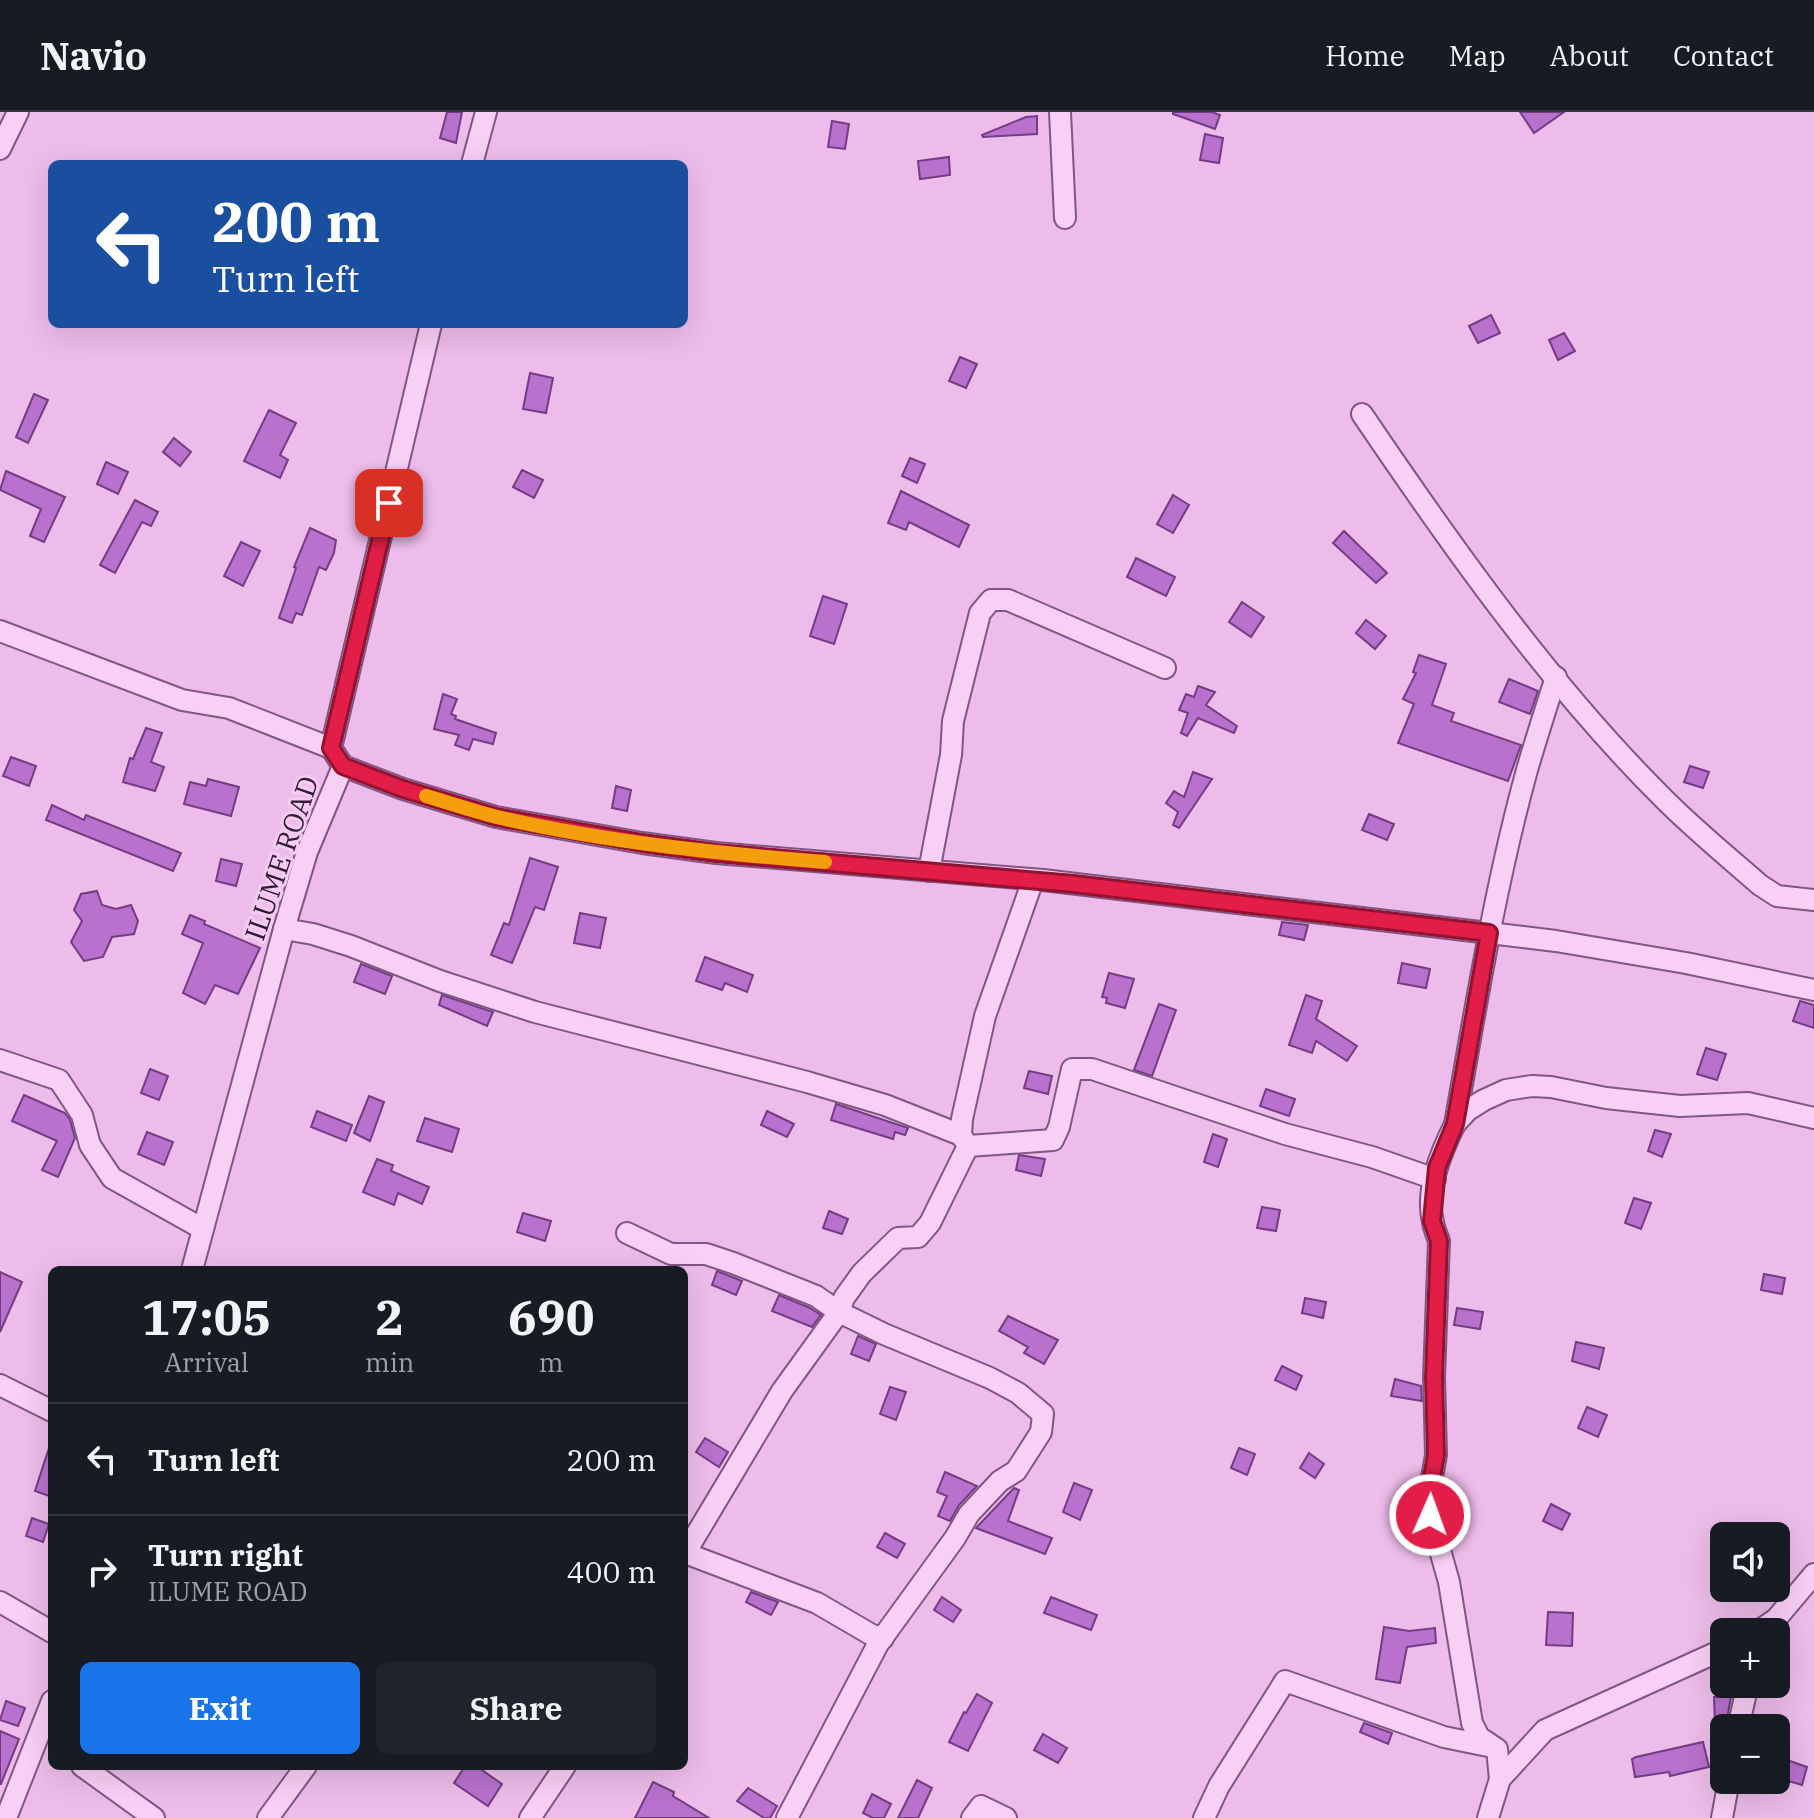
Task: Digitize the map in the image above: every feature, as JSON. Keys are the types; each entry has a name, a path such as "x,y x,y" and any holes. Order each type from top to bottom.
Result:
{"street":[{"path":"0,149 18,112"},
{"path":"473,160 486,112"},
{"path":"1060,112 1065,218"},
{"name":"ILUME ROAD","path":"193,1266 307,852 343,766 331,748 430,328"},
{"path":"1362,414 1446,538 1585,714 1665,800 1760,885 1777,896 1814,900"},
{"path":"929,871 951,755 953,721 980,613 991,600 1008,600 1165,668"},
{"path":"0,631 182,700 229,708 331,748"},
{"path":"1455,1124 1489,933 1527,771 1556,677"},
{"path":"343,766 403,789 496,817 716,853 1033,880 1556,941 1686,963 1814,990"},
{"path":"688,1547 782,1391 839,1312 862,1273 898,1238 918,1237 924,1233 964,1140 985,1016 1033,880"},
{"path":"284,929 351,946 440,981 535,1012 885,1105 964,1140 1053,1140 1059,1127 1072,1069 1092,1069 1285,1134 1372,1157 1435,1179"},
{"path":"0,1060 59,1080 82,1115 90,1145 112,1178 203,1229"},
{"path":"1488,1818 1500,1779 1497,1749 1479,1737 1472,1723 1449,1582 1430,1515 1429,1494 1436,1455 1434,1377 1439,1241 1432,1221 1435,1179 1445,1144 1455,1124 1468,1110 1506,1090 1532,1086 1680,1106 1748,1103 1814,1118"},
{"path":"627,1233 671,1254 706,1254 816,1296 839,1312 884,1334 990,1378 1018,1393 1043,1414 1041,1432 1016,1471 1000,1481 969,1514 883,1638 787,1818"},
{"path":"0,1385 48,1409"},
{"path":"688,1555 817,1603 872,1635 883,1638"},
{"path":"1777,1618 1814,1574"},
{"path":"0,1602 48,1630"},
{"path":"1500,1779 1545,1730 1710,1655"},
{"path":"1204,1818 1219,1786 1285,1681 1444,1737 1492,1747"},
{"path":"6,1818 7,1792 45,1741"},
{"path":"88,1770 154,1818"},
{"path":"268,1818 303,1770"},
{"path":"530,1818 562,1770"},
{"path":"1722,1818 1726,1794"},
{"path":"972,1818 981,1806 1006,1818"}],"building":[{"path":"447,112 462,112 456,143 440,138"},
{"path":"1173,112 1212,112 1220,115 1215,129"},
{"path":"1520,112 1564,112 1534,133"},
{"path":"1037,116 1037,134 982,135 1026,117"},
{"path":"832,121 849,124 845,149 828,147"},
{"path":"1205,134 1223,138 1219,163 1200,160"},
{"path":"949,157 950,175 920,179 918,161"},
{"path":"1491,315 1500,333 1478,343 1469,326"},
{"path":"1564,333 1575,351 1558,360 1549,340"},
{"path":"960,357 977,364 966,388 949,381"},
{"path":"530,373 553,378 546,413 523,409"},
{"path":"34,394 48,400 28,443 16,437"},
{"path":"269,410 296,423 280,455 288,460 280,478 244,461"},
{"path":"174,438 191,452 180,466 163,452"},
{"path":"910,458 925,464 917,483 902,476"},
{"path":"106,462 128,472 118,494 97,484"},
{"path":"522,470 543,480 534,498 513,487"},
{"path":"6,471 65,497 44,542 30,536 41,509 0,490"},
{"path":"901,491 969,525 959,547 909,522 906,530 888,523"},
{"path":"1173,495 1189,505 1173,533 1157,524"},
{"path":"135,500 158,512 151,526 142,522 115,573 100,565"},
{"path":"310,528 336,540 334,553 326,570 319,567 302,615 296,613 292,623 279,618 294,567"},
{"path":"1344,531 1387,573 1376,583 1333,543"},
{"path":"241,542 260,551 243,586 224,576"},
{"path":"1136,558 1175,577 1166,596 1127,577"},
{"path":"823,596 847,604 834,644 810,636"},
{"path":"1242,602 1264,617 1251,637 1229,622"},
{"path":"1366,620 1386,636 1375,649 1356,633"},
{"path":"1419,655 1446,664 1432,705 1454,713 1451,721 1521,745 1508,781 1398,743 1414,704 1403,699 1416,673 1413,672"},
{"path":"1509,679 1538,691 1530,714 1499,702"},
{"path":"1198,686 1215,692 1206,705 1237,726 1234,733 1198,718 1187,736 1181,733 1188,713 1179,710 1186,694 1194,697"},
{"path":"443,694 457,699 451,714 456,716 455,719 496,733 493,744 473,739 469,750 455,745 459,735 434,729"},
{"path":"146,728 162,733 151,762 164,767 155,791 123,782 130,758 133,759"},
{"path":"11,757 36,766 29,786 3,776"},
{"path":"1690,766 1709,772 1703,788 1684,782"},
{"path":"1193,772 1212,779 1179,828 1173,825 1178,812 1166,803 1174,791 1184,797"},
{"path":"208,779 239,787 231,816 184,804 190,782 206,786"},
{"path":"616,786 631,790 627,811 612,808"},
{"path":"52,805 84,820 86,815 181,853 173,871 46,820"},
{"path":"1369,814 1394,824 1387,840 1362,830"},
{"path":"530,858 558,867 544,910 535,907 512,963 491,955 504,923 509,925"},
{"path":"221,859 242,864 236,886 216,881"},
{"path":"97,891 102,905 116,909 131,905 138,921 134,934 112,937 103,957 84,961 71,942 82,921 74,910 81,894"},
{"path":"580,913 606,918 600,948 574,943"},
{"path":"190,915 260,948 238,994 215,985 205,1004 183,993 203,943 182,934"},
{"path":"1282,922 1308,925 1304,940 1279,935"},
{"path":"705,957 753,975 747,992 725,983 722,990 696,981"},
{"path":"1402,963 1430,969 1426,988 1398,983"},
{"path":"361,964 392,976 385,994 354,982"},
{"path":"1109,973 1134,979 1125,1008 1106,1003 1107,998 1102,997"},
{"path":"442,995 493,1012 487,1026 439,1005"},
{"path":"1306,995 1322,1001 1316,1019 1357,1046 1347,1061 1316,1041 1312,1053 1289,1045"},
{"path":"1800,1001 1814,1005 1814,1028 1793,1021"},
{"path":"1159,1004 1176,1010 1152,1076 1134,1070"},
{"path":"1706,1048 1726,1054 1717,1080 1697,1074"},
{"path":"150,1069 168,1076 159,1100 141,1093"},
{"path":"1029,1071 1052,1076 1048,1094 1024,1088"},
{"path":"1266,1089 1295,1099 1289,1116 1260,1106"},
{"path":"24,1095 65,1113 70,1120 75,1138 58,1177 42,1170 57,1141 12,1121"},
{"path":"369,1096 384,1102 370,1141 354,1133"},
{"path":"836,1104 908,1128 905,1135 895,1132 893,1139 831,1120"},
{"path":"317,1111 352,1125 346,1141 311,1127"},
{"path":"767,1111 794,1124 787,1137 761,1125"},
{"path":"425,1118 459,1129 452,1152 417,1141"},
{"path":"1655,1130 1671,1134 1662,1157 1648,1151"},
{"path":"147,1132 173,1142 164,1165 138,1154"},
{"path":"1213,1134 1227,1139 1218,1167 1204,1162"},
{"path":"1019,1155 1045,1159 1041,1176 1016,1170"},
{"path":"377,1159 393,1165 391,1171 429,1187 422,1204 398,1193 394,1205 363,1192"},
{"path":"1634,1198 1651,1203 1641,1229 1625,1223"},
{"path":"1262,1207 1280,1210 1276,1231 1257,1228"},
{"path":"829,1211 848,1219 842,1234 823,1228"},
{"path":"523,1213 551,1221 545,1241 517,1232"},
{"path":"717,1271 742,1281 736,1295 712,1285"},
{"path":"0,1272 22,1282 0,1332"},
{"path":"1764,1274 1785,1278 1782,1294 1761,1290"},
{"path":"779,1295 821,1315 812,1327 772,1311"},
{"path":"1305,1298 1326,1302 1323,1318 1302,1313"},
{"path":"1457,1308 1483,1312 1480,1329 1454,1325"},
{"path":"1008,1316 1058,1340 1044,1364 1024,1353 1028,1347 999,1331"},
{"path":"858,1336 876,1344 869,1361 851,1354"},
{"path":"1576,1342 1604,1348 1599,1369 1572,1361"},
{"path":"1282,1366 1302,1376 1296,1390 1275,1380"},
{"path":"1395,1379 1421,1386 1422,1401 1391,1396"},
{"path":"890,1387 906,1392 896,1420 880,1414"},
{"path":"1587,1407 1607,1415 1598,1437 1578,1428"},
{"path":"705,1438 728,1452 719,1467 696,1452"},
{"path":"1239,1448 1255,1454 1247,1475 1231,1468"},
{"path":"48,1451 48,1496 35,1491"},
{"path":"1309,1453 1324,1464 1315,1478 1300,1468"},
{"path":"945,1472 977,1486 959,1505 950,1521 938,1516 947,1496 937,1492"},
{"path":"1074,1483 1092,1490 1080,1520 1063,1512"},
{"path":"1014,1488 1019,1490 1008,1521 1052,1538 1045,1554 976,1528"},
{"path":"1551,1504 1570,1514 1562,1530 1543,1521"},
{"path":"32,1518 48,1524 43,1542 26,1536"},
{"path":"885,1533 905,1544 897,1558 877,1547"},
{"path":"751,1592 778,1602 771,1615 746,1602"},
{"path":"942,1597 961,1610 953,1622 934,1610"},
{"path":"1051,1597 1097,1615 1091,1630 1044,1613"},
{"path":"1548,1612 1573,1613 1572,1646 1546,1645"},
{"path":"1384,1627 1409,1631 1435,1628 1436,1643 1407,1647 1400,1683 1376,1679"},
{"path":"977,1694 992,1703 968,1751 949,1742"},
{"path":"1714,1698 1731,1698 1728,1714 1715,1714"},
{"path":"6,1701 25,1708 18,1726 0,1720"},
{"path":"1364,1723 1392,1733 1388,1744 1360,1732"},
{"path":"0,1731 19,1739 1,1784 0,1784"},
{"path":"1043,1734 1067,1748 1058,1763 1034,1750"},
{"path":"1703,1742 1709,1767 1670,1776 1669,1772 1635,1777 1632,1759"},
{"path":"1790,1761 1807,1767 1802,1785 1790,1782"},
{"path":"462,1770 482,1770 502,1784 488,1806 454,1783"},
{"path":"917,1780 932,1788 918,1818 898,1818"},
{"path":"653,1782 674,1792 673,1796 709,1818 635,1818"},
{"path":"748,1788 777,1806 770,1818 764,1818 737,1801"},
{"path":"872,1794 891,1804 884,1818 873,1818 863,1813"}],"slow traffic":[{"path":"426,796 496,817 642,843 825,862"}],"route":[{"path":"389,503 331,748 343,766 403,789 496,817 642,843 716,853 1043,880 1489,933 1455,1124 1437,1168 1433,1198 1432,1221 1439,1241 1434,1377 1436,1455 1429,1494 1430,1515"}]}
